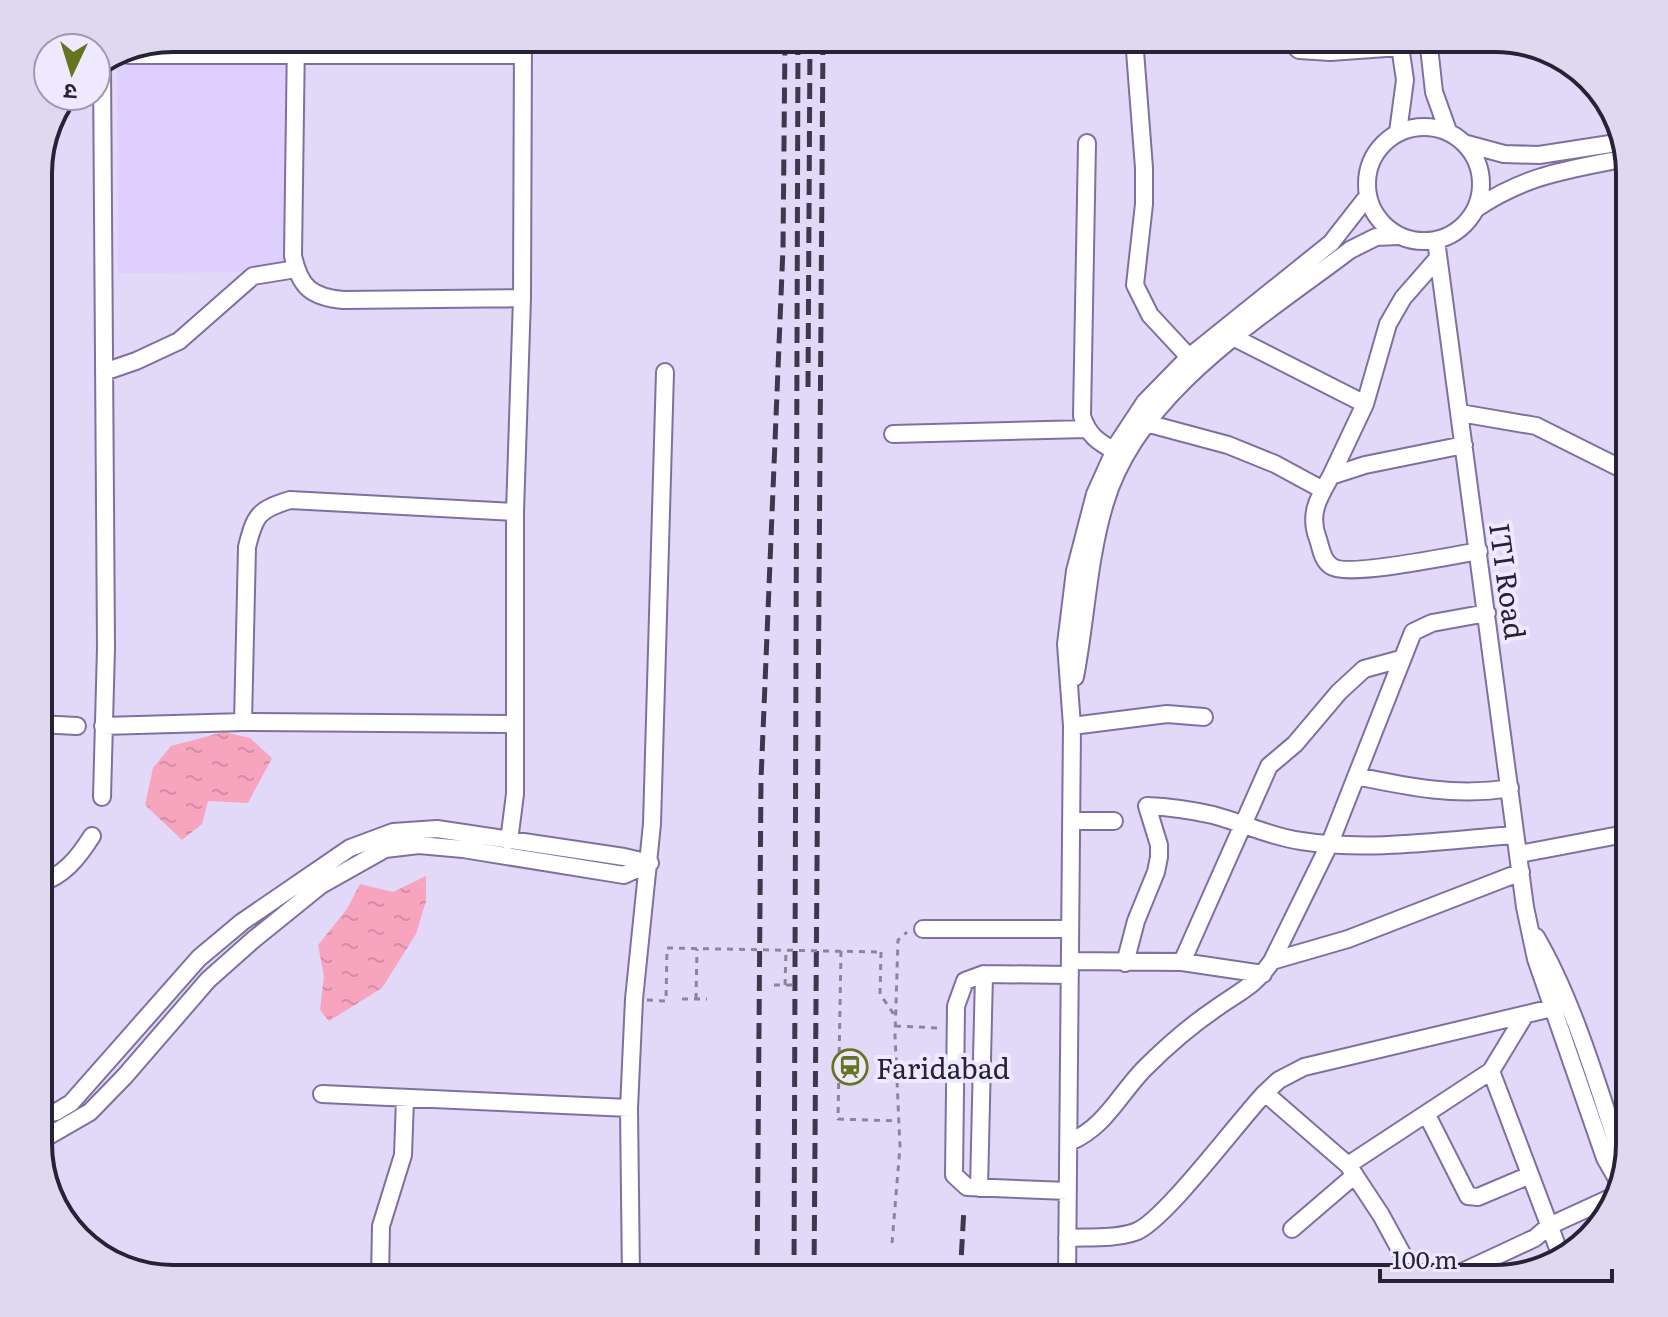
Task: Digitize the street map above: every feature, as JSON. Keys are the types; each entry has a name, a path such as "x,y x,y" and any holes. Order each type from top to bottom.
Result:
{"street":[{"path":"295,52 293,256 307,289 324,298 343,300 522,298"},
{"path":"146,55 295,56 396,52"},
{"path":"509,841 515,794 515,512 522,298 523,52"},
{"path":"1135,52 1144,204 1135,285 1150,315 1189,357"},
{"path":"1398,132 1405,80 1400,52"},
{"path":"1430,52 1434,92 1448,131"},
{"path":"102,112 106,648 102,797"},
{"path":"1398,236 1374,214 1367,197 1367,175 1380,147 1398,132 1423,126 1448,131 1467,144 1504,154 1539,155 1612,144"},
{"path":"1087,143 1082,416 1086,429 1098,442 1115,451"},
{"path":"1071,698 1105,502 1124,460 1146,423 1179,384 1350,250 1376,237 1398,236 1428,242 1447,238 1470,220 1482,192 1479,166 1467,144"},
{"path":"1477,208 1505,190 1540,176 1615,160"},
{"path":"1067,1265 1072,726 1066,644 1075,571 1095,494 1115,451 1145,402 1189,357 1331,243 1367,197"},
{"name":"ITI Road","path":"1436,240 1515,835 1536,959 1605,1158 1613,1172"},
{"path":"1438,258 1408,291 1388,324 1365,404 1315,505 1313,528 1324,557 1337,569 1379,568 1479,551"},
{"path":"104,372 179,341 253,276 296,269"},
{"path":"1235,338 1365,404"},
{"path":"631,1265 629,1108 634,999 650,863 665,372"},
{"path":"1460,413 1536,426 1616,466"},
{"path":"1146,423 1228,445 1327,483 1365,465 1464,445"},
{"path":"893,434 1086,429"},
{"path":"243,722 247,547 253,522 265,508 290,500 515,512"},
{"path":"1070,1142 1091,1132 1102,1122 1144,1070 1179,1037 1216,1008 1252,986 1267,968 1330,843 1380,721 1407,641 1420,627 1487,613"},
{"path":"1182,962 1269,766 1295,744 1339,692 1364,669 1401,659"},
{"path":"1072,726 1167,714 1204,717"},
{"path":"103,726 243,722 515,724"},
{"path":"52,725 77,726"},
{"path":"1356,776 1449,792 1471,793 1510,788"},
{"path":"1125,963 1159,857 1159,845 1147,806 1182,808 1305,842 1391,844 1515,835"},
{"path":"1071,821 1114,821"},
{"path":"52,1113 71,1103 199,958 242,922 350,848 393,832 437,829 650,863"},
{"path":"52,880 77,859 92,836"},
{"path":"1519,854 1616,836"},
{"path":"52,1134 90,1112 208,980 253,940 321,885 385,849 419,845 463,849 624,875 650,863"},
{"path":"1068,1191 967,1187 954,1175 955,1028 958,994 965,981 984,974 1125,963 1182,962 1267,968 1521,872"},
{"path":"923,929 1070,929"},
{"name":"ITI Road","path":"1531,929 1564,995 1616,1142"},
{"path":"979,1188 984,974"},
{"path":"1067,1238 1138,1232 1165,1210 1265,1093 1279,1080 1304,1067 1552,1008"},
{"path":"1292,1229 1351,1170 1491,1071 1525,1015"},
{"path":"1491,1071 1557,1247"},
{"path":"1265,1093 1351,1170 1381,1215 1408,1265"},
{"path":"322,1094 629,1108"},
{"path":"380,1265 381,1226 403,1155 405,1099"},
{"path":"1427,1115 1468,1196 1478,1197 1530,1175"},
{"path":"1477,1265 1601,1202"}],"path":[{"path":"892,1243 900,1147 895,1026 898,940 907,932 923,929"},
{"path":"666,1001 667,948 881,952 880,994 895,1017"},
{"path":"696,999 697,949"},
{"path":"785,985 786,950"},
{"path":"841,951 838,1119 899,1121"},
{"path":"774,985 797,985"},
{"path":"682,999 707,999"},
{"path":"895,1026 955,1028"}],"shaded area":[{"path":"173,52 287,52 288,272 118,273 117,66 150,54"}],"water":[{"path":"224,732 250,738 272,758 248,803 208,801 202,824 182,840 145,805 153,768 171,746"},
{"path":"426,876 426,901 416,934 382,988 329,1021 320,1010 324,976 318,945 347,909 360,884 393,892"}],"railway":[{"path":"757,1265 761,780 783,248 785,52"},
{"path":"794,1265 798,52"},
{"path":"808,387 810,52"},
{"path":"814,1265 823,52"},
{"path":"961,1265 964,1208"}],"place":[{"name":"Faridabad","path":"850,1067"}]}
